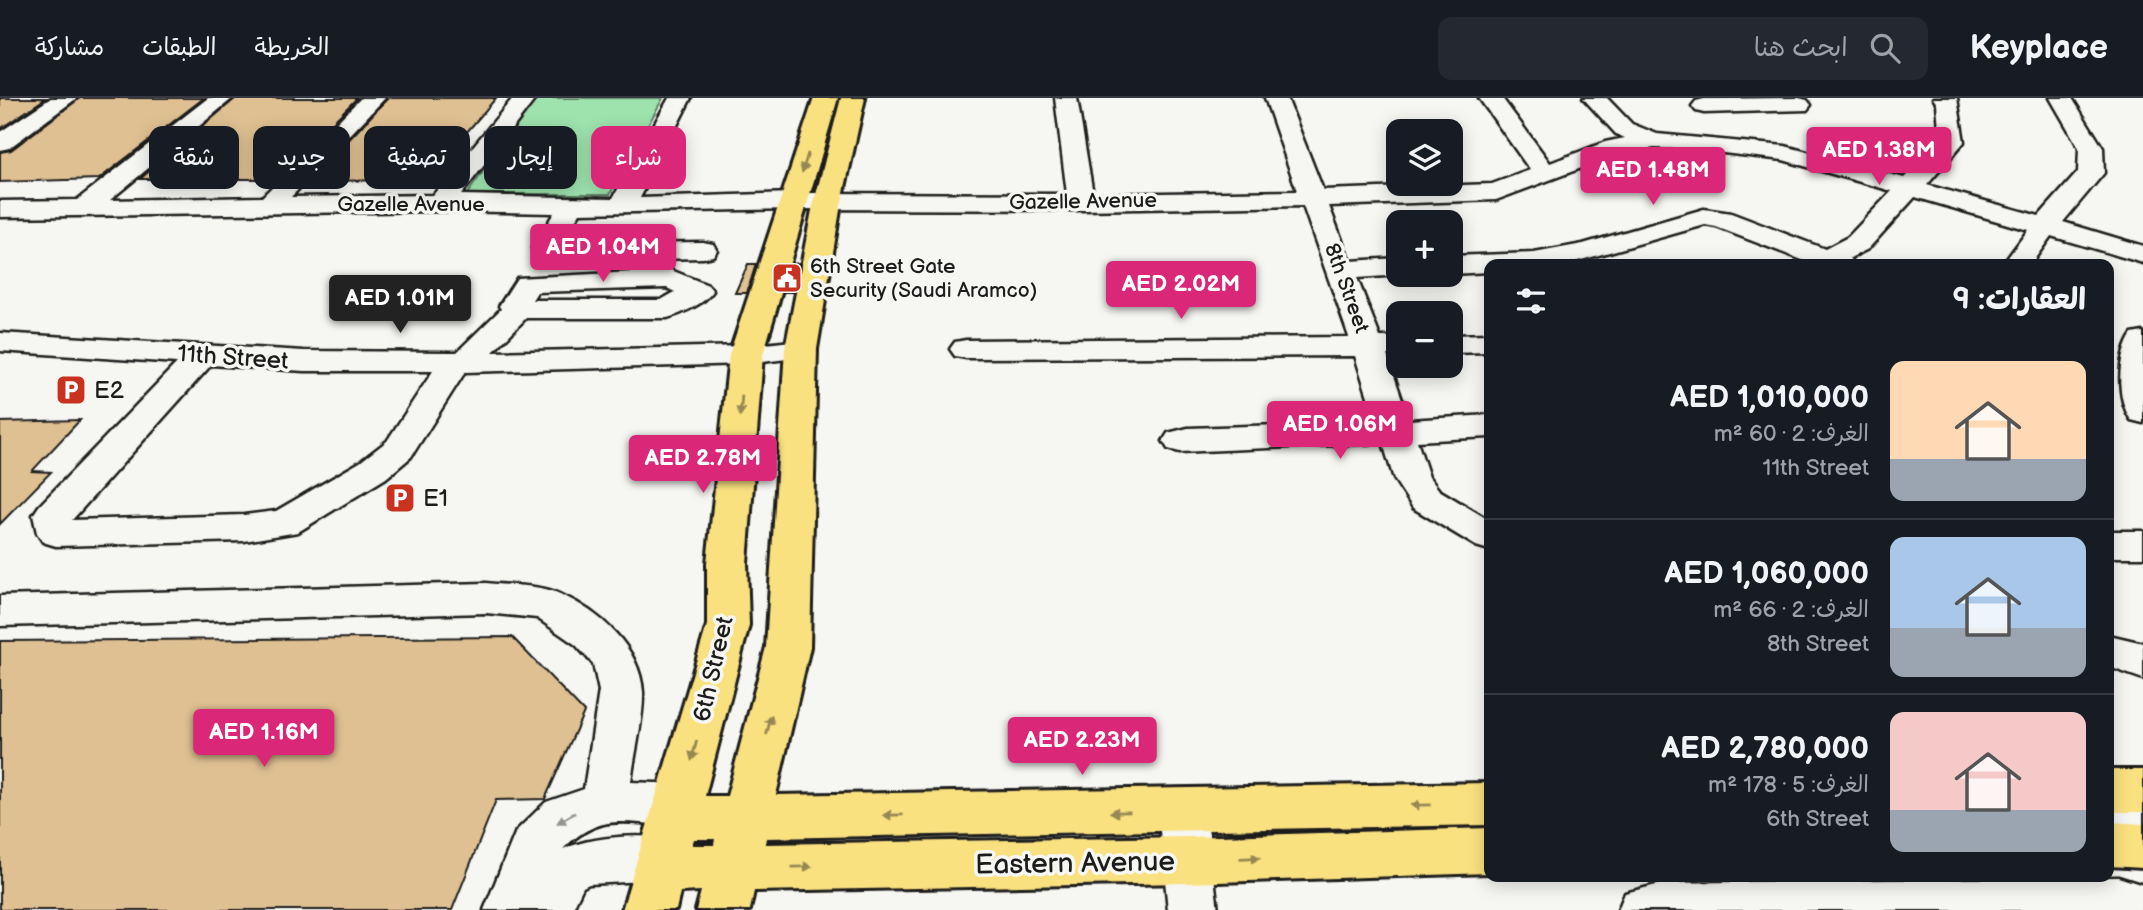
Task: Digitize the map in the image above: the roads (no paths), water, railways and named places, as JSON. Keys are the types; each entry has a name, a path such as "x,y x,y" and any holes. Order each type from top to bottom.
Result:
{"main road":[{"name":"6th Street","path":"729,889 788,647 801,349 811,201 825,98"},
{"name":"6th Street","path":"666,852 729,625 727,563 746,355 853,98"},
{"path":"2114,791 2143,791"},
{"name":"Eastern Avenue","path":"666,852 747,817 1484,804"},
{"path":"2114,844 2143,846"},
{"name":"Eastern Avenue","path":"666,852 729,889 1187,860 1484,851"}],"street":[{"path":"0,143 66,98"},
{"path":"86,206 222,98"},
{"path":"269,205 374,98"},
{"path":"441,203 525,98"},
{"path":"622,206 681,98"},
{"path":"1066,98 1081,202"},
{"name":"8th Street","path":"1276,98 1340,270 1383,346 1396,432 1412,479"},
{"path":"1490,98 1545,174"},
{"path":"1594,98 1624,129 1654,141"},
{"path":"1550,259 1587,252 1704,217 1721,219 1838,259 1952,142 1948,102 1944,98"},
{"path":"2021,259 2091,173 2091,148 2061,98"},
{"path":"1701,102 1799,105"},
{"path":"1701,102 1739,147"},
{"name":"Gazelle Avenue","path":"0,209 441,203 622,206 811,201 1081,202 1440,196 1496,192 1614,147 1654,141 1785,153 1909,189 2040,232 2143,255"},
{"path":"572,205 546,248 562,253 703,250"},
{"path":"2040,232 2076,259"},
{"path":"1463,265 1484,264"},
{"path":"1340,270 1386,268"},
{"path":"202,355 52,514 56,533 244,528 285,523 373,470 399,449 461,361 518,310 667,309 698,290 671,279 527,284 514,306 518,310"},
{"path":"2143,341 2139,348 2139,386 2143,413"},
{"name":"11th Street","path":"0,342 304,361 461,361 746,355 801,349"},
{"path":"1463,344 1484,343"},
{"path":"966,349 1383,346"},
{"path":"1180,441 1484,426"},
{"path":"1412,479 1426,499 1484,534"},
{"path":"2114,544 2143,544"},
{"path":"0,611 486,598 545,604 591,634 613,658 621,691 605,801"},
{"path":"2114,652 2136,657 2143,663"},
{"path":"605,801 666,852"},
{"path":"509,910 533,845 563,817 605,801"},
{"path":"1182,811 1192,910"},
{"path":"2114,814 2143,814"},
{"path":"547,910 565,871 585,862 666,852"},
{"path":"1657,909 2118,900 2143,908"}],"place":[{"name":"6th Street Gate Security (Saudi Aramco)","path":"787,278"},
{"name":"E2","path":"71,390"},
{"name":"E1","path":"400,498"}]}
